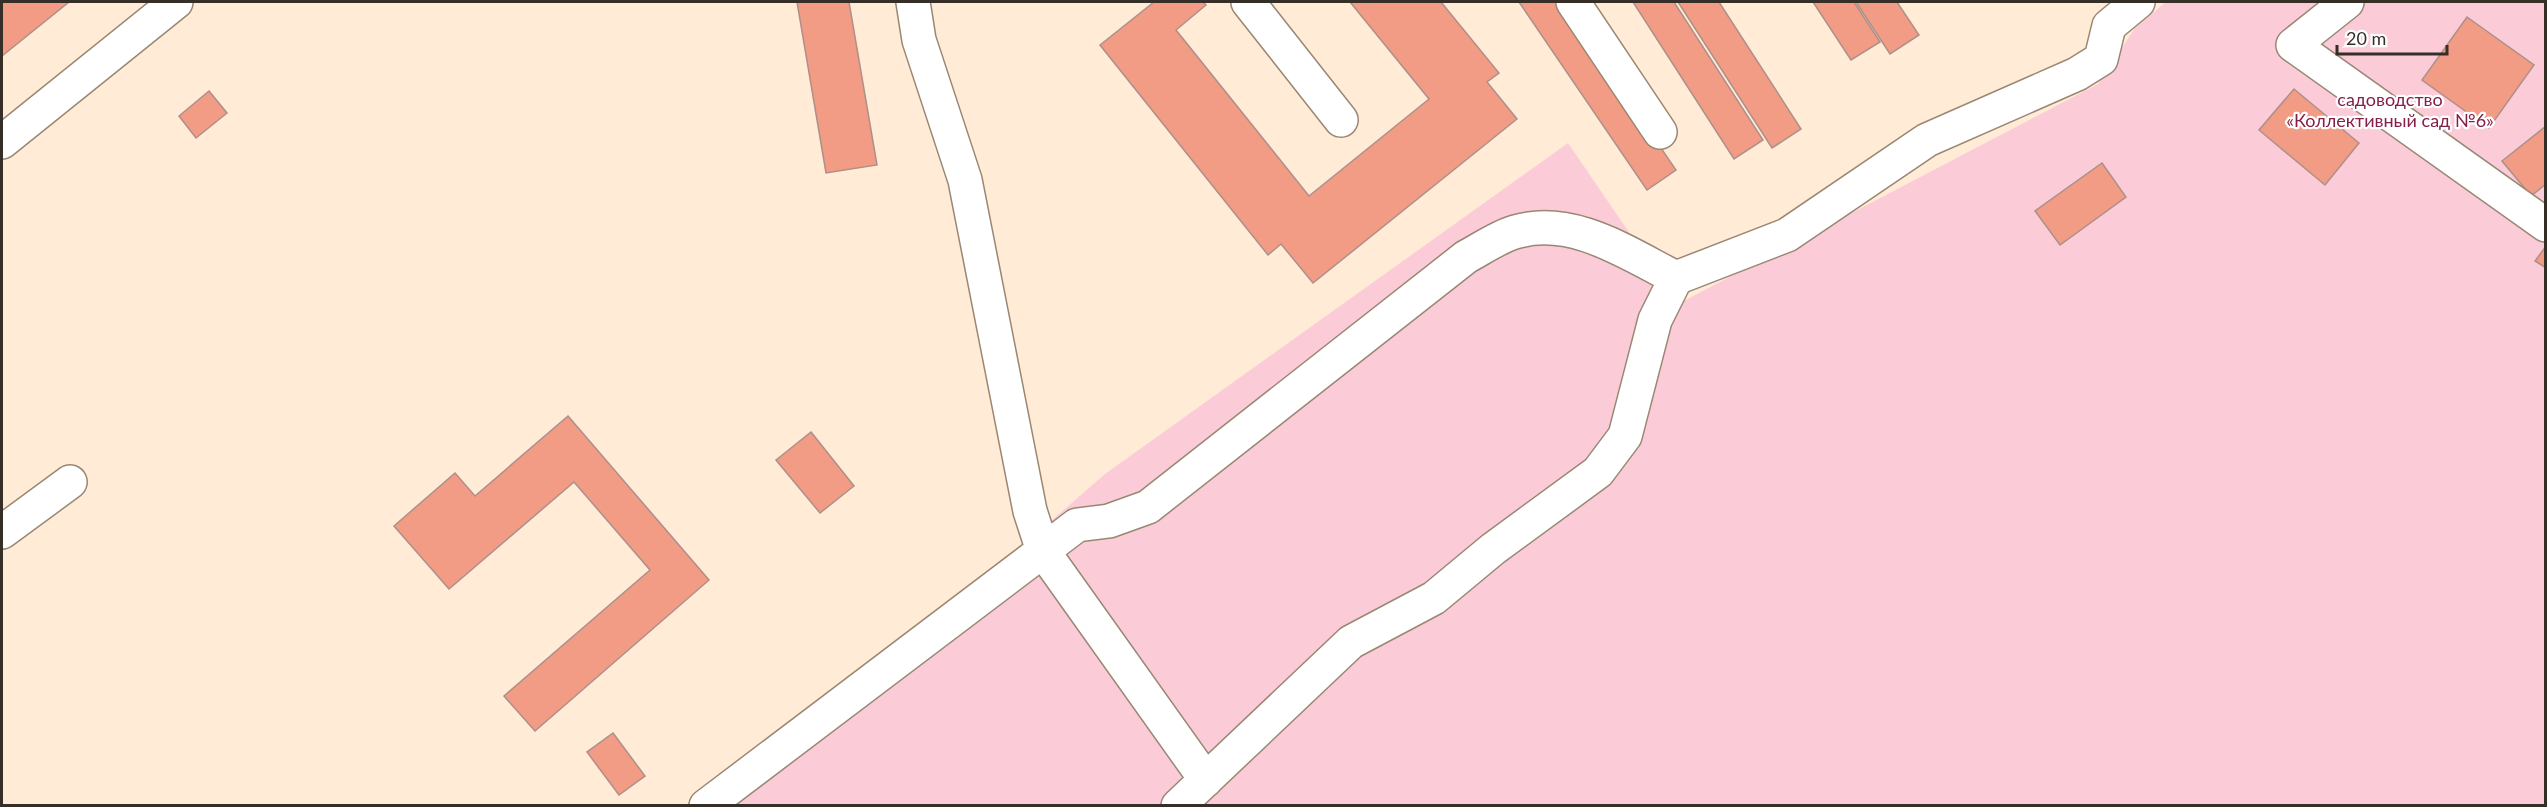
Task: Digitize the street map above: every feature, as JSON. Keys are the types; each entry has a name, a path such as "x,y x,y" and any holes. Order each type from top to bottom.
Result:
{"street":[{"path":"2,142 176,2"},
{"path":"913,2 920,40 965,180 1030,511 1042,551 1206,780"},
{"path":"1248,2 1341,120"},
{"path":"1573,2 1660,132"},
{"path":"1179,806 1351,642 1434,598 1493,549 1598,472 1625,436 1655,320 1676,278 1787,235 1927,140 2077,74 2101,59 2109,26 2138,2"},
{"path":"2347,2 2293,45 2544,222"},
{"path":"706,806 1077,525 1109,521 1148,507 1466,257 1514,232 1549,225 1591,237 1676,278"},
{"path":"2,532 70,482"}],"green space":[{"name":"садоводство «Коллективный сад №6»","path":"2166,2 2545,2 2545,805 724,806 1105,474 1568,143 1678,304 2098,84 2135,28"}],"building":[{"path":"2,2 69,2 2,56"},
{"path":"797,2 849,2 877,165 826,173"},
{"path":"1154,2 1203,2 1206,5 1176,30 1309,196 1429,99 1350,2 1441,2 1499,73 1487,82 1517,119 1313,283 1281,244 1268,255 1100,45"},
{"path":"1519,2 1561,2 1676,170 1647,190"},
{"path":"1633,2 1674,2 1763,140 1734,159"},
{"path":"1678,2 1719,2 1801,129 1772,148"},
{"path":"1813,2 1854,2 1880,42 1851,60"},
{"path":"1856,2 1897,2 1919,35 1890,54"},
{"path":"2467,17 2534,65 2489,128 2422,80"},
{"path":"2294,89 2359,143 2325,185 2259,130"},
{"path":"209,91 227,113 196,138 179,116"},
{"path":"2546,126 2546,184 2531,196 2502,161"},
{"path":"2102,163 2126,197 2060,245 2035,211"},
{"path":"2546,246 2546,268 2535,261"},
{"path":"568,416 709,580 535,731 504,696 650,570 574,482 449,589 394,526 455,473 475,496"},
{"path":"811,432 854,486 820,513 776,460"},
{"path":"613,733 645,776 619,795 587,752"}]}
